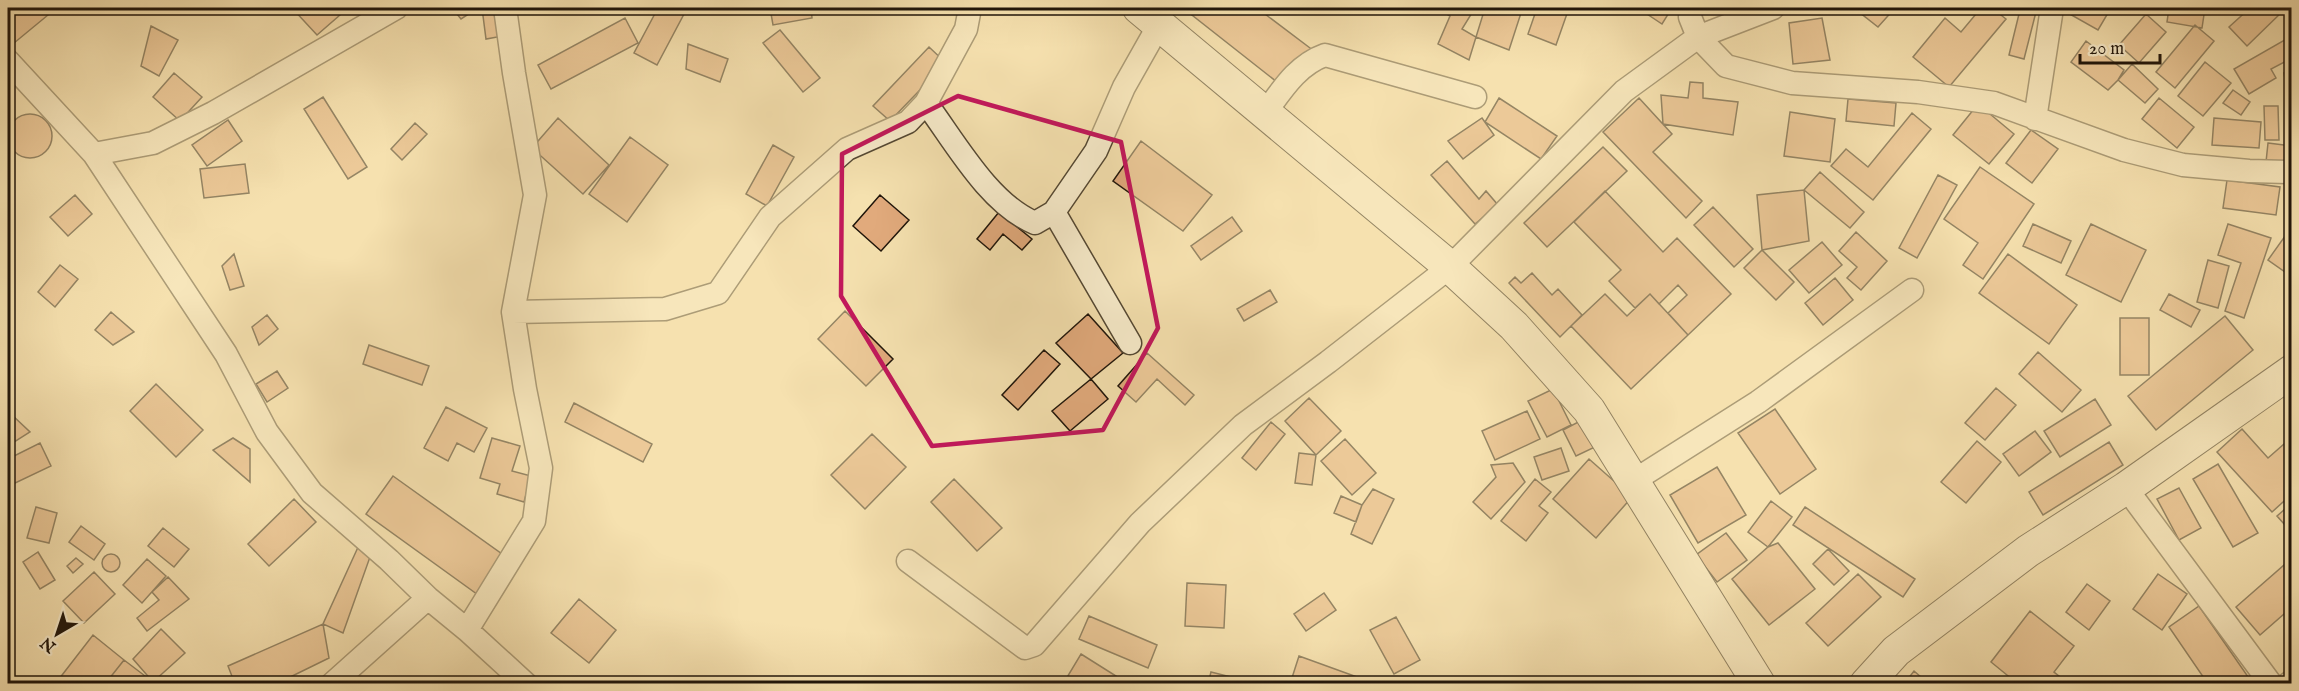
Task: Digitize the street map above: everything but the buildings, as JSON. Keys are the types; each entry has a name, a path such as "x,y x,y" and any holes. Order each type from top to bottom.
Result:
{"street":[{"path":"94,154 153,143 213,113 396,8"},
{"path":"467,630 534,521 541,468 525,390 513,312 535,195 505,8"},
{"path":"513,312 665,309 718,293 770,217 847,149 908,122 926,103 966,29 970,8"},
{"path":"1691,8 1690,16 1698,37 1726,66 1792,83 1918,92 1994,103 2124,150 2183,165 2292,172"},
{"path":"908,561 1025,648 1034,645 1140,522 1243,425 1450,267 1624,91 1698,37 1773,8"},
{"path":"2035,119 2052,8"},
{"path":"926,103 986,184 1019,216 1035,223 1054,212 1096,151 1124,87 1149,16 1450,267 1514,326 1589,410 1635,480 1759,684"},
{"path":"1265,113 1298,70 1325,55 1475,97"},
{"path":"8,61 94,154 226,354 267,432 312,493 389,560 428,598 467,630 518,680"},
{"path":"1054,212 1130,343"},
{"path":"1635,480 1758,402 1912,290"},
{"path":"1866,684 1896,651 2009,566 2126,488 2292,371"},
{"path":"2126,488 2271,684"},
{"path":"332,684 428,598"},
{"path":"2288,684 2292,681"}],"highlighted area":[{"path":"958,96 1121,142 1158,328 1103,430 932,446 841,296 842,154"}]}
